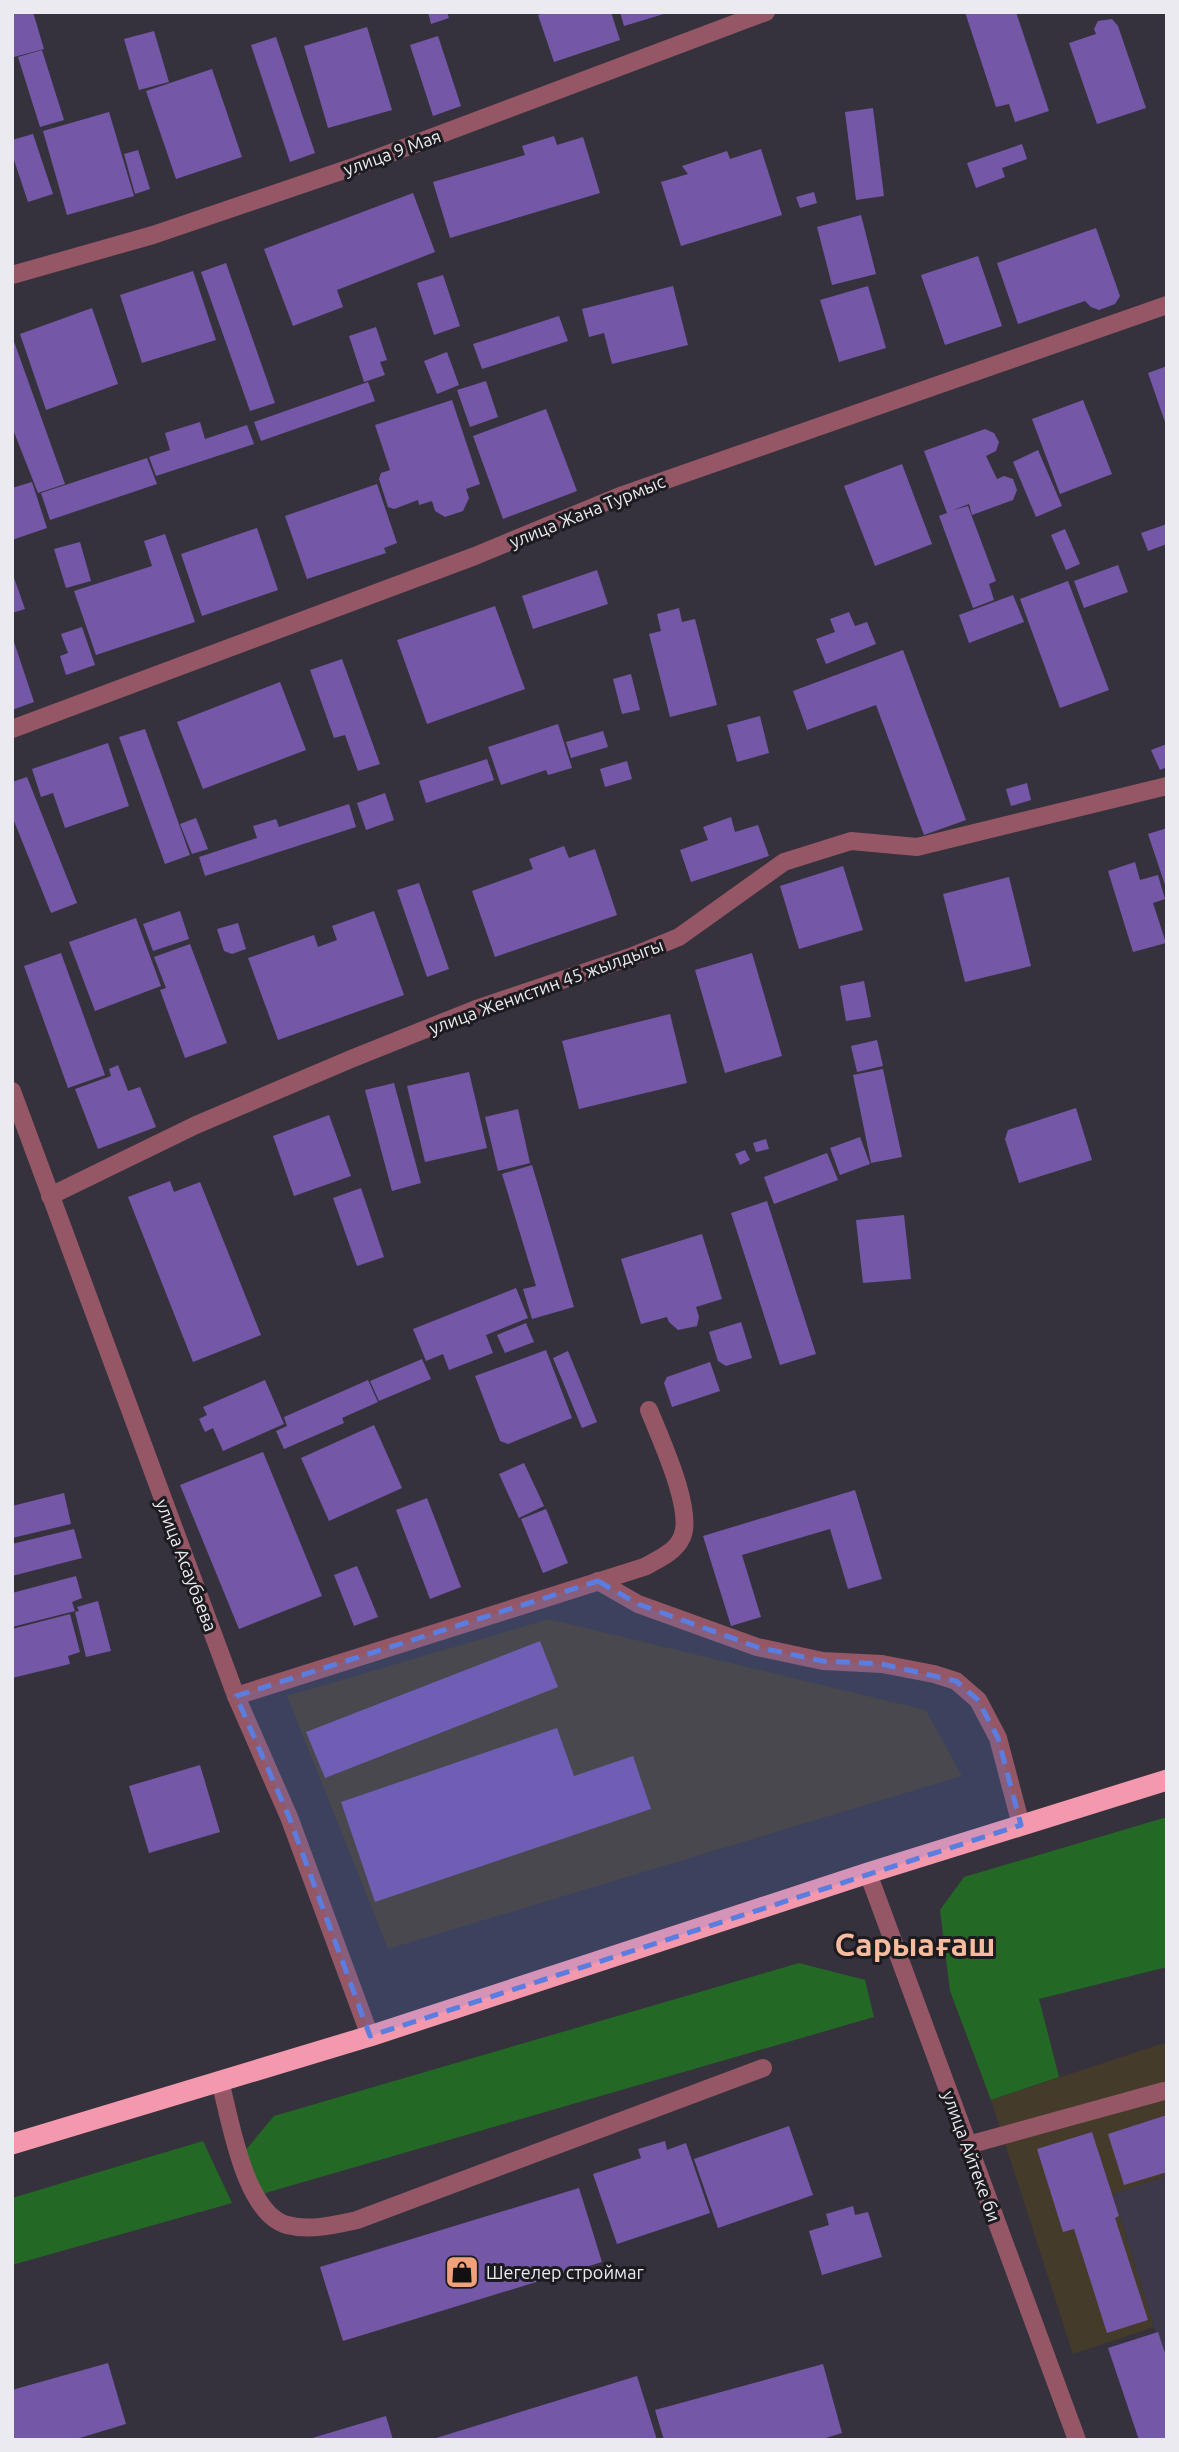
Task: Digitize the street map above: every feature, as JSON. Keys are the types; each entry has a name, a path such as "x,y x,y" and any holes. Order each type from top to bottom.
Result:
{"highway":[{"path":"12,2144 370,2036 867,1873 1167,1780"}],"street":[{"name":"улица 9 Мая","path":"12,275 153,235 356,166 766,12"},
{"name":"улица Жана Турмыс","path":"12,729 463,561 620,496 1167,305"},
{"name":"улица Женистин 45 жылдыгы","path":"50,1196 196,1125 351,1059 476,1009 630,957 679,937 784,862 851,841 916,847 1167,786"},
{"name":"улица Асаубаева","path":"12,1091 236,1696 289,1817 370,2036"},
{"path":"236,1696 644,1567 668,1554 682,1538 684,1522 679,1489 649,1410"},
{"path":"598,1581 638,1604 757,1647 824,1661 882,1664 956,1681 978,1700 998,1738 1021,1825"},
{"name":"улица Айтеке би","path":"867,1873 1077,2440"},
{"path":"220,2081 240,2157 255,2196 267,2213 285,2224 317,2228 357,2220 763,2068"},
{"path":"968,2145 1164,2091"}],"highlighted area":[{"path":"598,1581 638,1604 757,1647 823,1661 882,1664 956,1681 978,1700 998,1738 1021,1825 370,2036 289,1817 236,1696"}],"shaded area":[{"path":"549,1619 926,1710 962,1776 388,1949 287,1696"},
{"path":"1167,2042 1167,2176 1113,2194 1154,2327 1073,2354 991,2100"},
{"path":"1167,2176 1167,2368 1113,2194"}],"green space":[{"path":"1167,1817 1167,1967 1039,1999 1059,2077 991,2100 950,1991 940,1910 964,1877"},
{"path":"799,1963 865,1980 874,2017 255,2196 240,2157 274,2116"},
{"path":"203,2141 232,2203 12,2265 12,2198"}],"building":[{"path":"12,12 33,12 44,49 14,57"},
{"path":"428,12 447,12 449,18 431,24"},
{"path":"546,12 611,12 620,40 554,62 538,15"},
{"path":"620,12 667,12 667,13 624,26"},
{"path":"965,12 1016,12 1049,111 1015,122 1009,104 996,107"},
{"path":"1112,19 1118,26 1146,108 1097,124 1069,43 1096,34 1094,29 1098,21"},
{"path":"367,27 392,110 328,128 304,46"},
{"path":"154,31 169,82 139,90 124,39"},
{"path":"438,36 461,106 433,116 410,45"},
{"path":"276,37 315,153 290,162 251,45"},
{"path":"42,50 64,120 40,127 18,57"},
{"path":"212,69 242,157 176,179 146,91"},
{"path":"873,108 884,196 856,200 845,112"},
{"path":"109,112 134,196 67,215 43,131"},
{"path":"33,134 53,194 28,202 12,154 12,140"},
{"path":"554,136 557,145 583,137 600,193 450,238 433,182 525,155 522,146"},
{"path":"1022,144 1027,159 1002,168 1005,177 976,188 967,163"},
{"path":"761,149 782,215 681,246 661,182 688,174 682,166 727,151 730,159"},
{"path":"138,150 150,189 135,194 124,154"},
{"path":"814,192 817,203 800,208 796,197"},
{"path":"413,193 435,252 337,290 343,307 293,326 264,249"},
{"path":"861,215 876,274 832,285 817,227"},
{"path":"1096,228 1120,296 1115,304 1099,310 1085,301 1018,324 997,263"},
{"path":"978,256 1002,326 945,345 921,275"},
{"path":"226,263 275,403 250,411 201,272"},
{"path":"193,271 216,340 142,363 120,295"},
{"path":"443,275 460,326 434,335 417,283"},
{"path":"673,286 688,345 612,364 604,333 589,337 582,309"},
{"path":"868,286 886,348 839,362 820,300"},
{"path":"92,308 118,384 46,410 20,334"},
{"path":"559,316 568,341 482,369 473,344"},
{"path":"376,327 387,360 380,362 385,375 364,382 349,336"},
{"path":"12,336 65,484 38,493 12,427"},
{"path":"447,352 459,385 437,394 424,361"},
{"path":"1167,366 1167,425 1166,425 1148,373"},
{"path":"486,381 498,417 470,427 457,390"},
{"path":"368,382 375,401 261,441 254,422"},
{"path":"452,400 480,484 466,489 469,498 463,511 445,517 435,511 432,501 419,505 418,500 394,509 388,507 379,479 381,473 390,470 375,425"},
{"path":"1083,400 1112,474 1060,494 1032,419"},
{"path":"546,409 577,491 503,519 473,436"},
{"path":"200,422 205,439 247,425 254,444 156,476 149,457 170,450 165,433"},
{"path":"985,429 994,433 999,442 996,451 986,456 997,479 1004,476 1013,479 1017,490 1013,500 972,515 969,504 953,510 968,506 996,581 989,584 994,600 973,608 939,516 947,513 924,451"},
{"path":"1038,450 1062,506 1036,517 1013,462"},
{"path":"147,458 157,484 50,520 41,493"},
{"path":"902,464 932,544 875,566 844,486"},
{"path":"32,482 47,528 12,540 12,488"},
{"path":"377,484 397,543 384,548 386,553 307,579 285,516"},
{"path":"1167,524 1167,544 1148,551 1141,533"},
{"path":"257,528 278,590 202,616 181,554"},
{"path":"1065,529 1080,564 1066,570 1051,535"},
{"path":"165,534 195,622 96,655 74,591 152,566 144,541"},
{"path":"80,542 91,581 66,588 54,549"},
{"path":"1118,565 1128,592 1084,608 1074,581"},
{"path":"597,570 608,604 533,629 522,596"},
{"path":"12,572 25,609 12,613"},
{"path":"1068,581 1109,690 1060,708 1020,599"},
{"path":"1013,595 1024,622 969,643 959,615"},
{"path":"495,606 525,689 427,724 397,640"},
{"path":"679,608 682,622 695,619 717,705 670,717 649,634 661,631 657,614"},
{"path":"849,612 855,626 867,622 876,644 826,664 816,639 835,632 830,619"},
{"path":"82,627 95,665 66,675 60,656 68,653 61,634"},
{"path":"12,640 34,702 12,710"},
{"path":"903,650 966,820 924,835 876,705 807,730 793,691"},
{"path":"342,659 380,764 358,771 345,735 334,738 310,670"},
{"path":"631,674 640,710 622,714 613,679"},
{"path":"280,682 306,750 203,789 177,722"},
{"path":"760,716 769,753 737,762 727,725"},
{"path":"558,724 572,768 548,775 546,770 501,785 488,747"},
{"path":"145,729 190,855 165,864 119,737"},
{"path":"603,731 608,747 571,758 566,742"},
{"path":"108,743 129,806 65,828 53,793 41,797 32,769"},
{"path":"1167,744 1167,767 1160,770 1151,750"},
{"path":"487,759 494,780 426,803 419,781"},
{"path":"627,761 632,779 605,787 600,769"},
{"path":"27,777 77,903 51,913 12,816 12,782"},
{"path":"1027,783 1031,800 1011,806 1006,789"},
{"path":"385,793 394,820 366,830 357,803"},
{"path":"349,804 356,827 205,876 199,857 257,838 253,826 276,819 279,827"},
{"path":"731,817 735,832 758,825 769,856 691,882 680,850 708,840 703,827"},
{"path":"196,818 208,849 192,854 180,824"},
{"path":"1167,828 1167,888 1166,888 1148,834"},
{"path":"564,846 569,858 595,849 617,915 495,957 472,891 533,869 529,859"},
{"path":"1135,862 1140,880 1158,875 1165,899 1153,903 1166,943 1133,952 1108,871"},
{"path":"843,866 863,930 799,949 780,886"},
{"path":"1009,877 1031,966 965,982 943,894"},
{"path":"419,883 449,969 427,977 397,890"},
{"path":"180,911 189,939 153,951 143,924"},
{"path":"374,911 404,995 278,1040 248,958 314,935 318,947 337,940 332,926"},
{"path":"136,918 161,986 95,1011 69,942"},
{"path":"238,923 246,949 232,954 224,951 217,929"},
{"path":"190,944 227,1043 185,1058 160,990 166,988 154,957"},
{"path":"61,953 105,1075 68,1088 24,966"},
{"path":"752,953 782,1056 725,1073 695,970"},
{"path":"864,981 871,1017 846,1021 840,986"},
{"path":"670,1014 687,1083 579,1109 562,1041"},
{"path":"877,1040 883,1066 857,1072 851,1046"},
{"path":"118,1065 128,1091 140,1087 156,1127 98,1149 75,1089 111,1076 109,1069"},
{"path":"883,1069 902,1157 871,1163 853,1075"},
{"path":"469,1072 487,1148 425,1162 407,1086"},
{"path":"394,1083 421,1183 392,1191 365,1090"},
{"path":"1076,1108 1092,1160 1019,1183 1005,1139 1008,1130"},
{"path":"518,1109 530,1163 498,1171 485,1117"},
{"path":"329,1115 351,1176 294,1196 273,1136"},
{"path":"860,1137 870,1164 840,1175 830,1148"},
{"path":"766,1139 769,1149 756,1152 753,1143"},
{"path":"745,1150 750,1160 740,1165 735,1154"},
{"path":"827,1153 838,1180 774,1204 764,1177"},
{"path":"532,1165 574,1307 532,1319 523,1289 536,1286 502,1174"},
{"path":"170,1181 174,1192 200,1182 261,1335 193,1362 128,1197"},
{"path":"361,1188 384,1257 357,1266 333,1198"},
{"path":"767,1201 816,1354 780,1365 731,1213"},
{"path":"904,1215 911,1279 863,1283 856,1220"},
{"path":"702,1234 722,1299 696,1307 699,1317 697,1326 678,1330 667,1317 641,1324 621,1259"},
{"path":"516,1288 528,1318 486,1335 493,1353 449,1370 443,1354 426,1361 413,1329"},
{"path":"741,1322 752,1358 726,1366 718,1361 709,1332"},
{"path":"526,1323 534,1342 505,1353 497,1335"},
{"path":"546,1350 572,1418 508,1444 500,1441 475,1376"},
{"path":"568,1351 597,1422 582,1428 553,1358"},
{"path":"422,1359 431,1379 379,1401 370,1381"},
{"path":"710,1362 720,1391 672,1407 664,1383 667,1377"},
{"path":"265,1380 284,1424 223,1451 213,1428 205,1432 199,1419 207,1415 203,1407"},
{"path":"368,1380 378,1402 342,1418 344,1423 284,1449 276,1431 287,1426 284,1417"},
{"path":"374,1425 402,1488 329,1521 301,1458"},
{"path":"263,1452 322,1596 239,1629 180,1485"},
{"path":"524,1463 544,1506 519,1518 499,1474"},
{"path":"855,1490 882,1579 848,1589 830,1529 742,1555 761,1617 731,1626 703,1536"},
{"path":"64,1493 71,1524 12,1538 12,1506"},
{"path":"427,1498 461,1587 430,1599 396,1510"},
{"path":"546,1509 568,1563 543,1573 521,1519"},
{"path":"74,1529 82,1558 12,1576 12,1544"},
{"path":"357,1566 378,1617 354,1626 334,1575"},
{"path":"76,1576 82,1598 72,1602 75,1611 12,1627 12,1593"},
{"path":"98,1601 111,1651 86,1657 75,1612 79,1611 77,1607"},
{"path":"70,1614 80,1652 68,1656 70,1664 12,1678 12,1629"},
{"path":"540,1641 558,1687 325,1778 306,1732"},
{"path":"557,1728 574,1776 633,1756 651,1809 375,1902 341,1802"},
{"path":"200,1765 220,1832 149,1853 129,1786"},
{"path":"1167,2115 1167,2172 1124,2185 1108,2134"},
{"path":"789,2126 813,2195 718,2228 694,2159"},
{"path":"1092,2132 1119,2216 1115,2218 1148,2320 1107,2333 1074,2229 1063,2232 1037,2149"},
{"path":"665,2141 667,2150 686,2143 710,2213 617,2244 593,2174 641,2158 638,2149"},
{"path":"579,2188 602,2262 343,2341 320,2267"},
{"path":"853,2206 855,2215 868,2212 882,2257 822,2275 809,2231 829,2225 826,2214"},
{"path":"1158,2332 1167,2359 1167,2440 1139,2440 1108,2348"},
{"path":"108,2363 126,2424 73,2440 12,2440 12,2390"},
{"path":"823,2364 842,2433 819,2440 664,2440 655,2410"},
{"path":"637,2376 657,2440 433,2440 433,2439"},
{"path":"386,2416 393,2440 309,2440 309,2439"}],"place":[{"name":"Шегелер строймаг","path":"462,2272"}],"district":[{"name":"Сарыағаш","path":"915,1944"}]}
